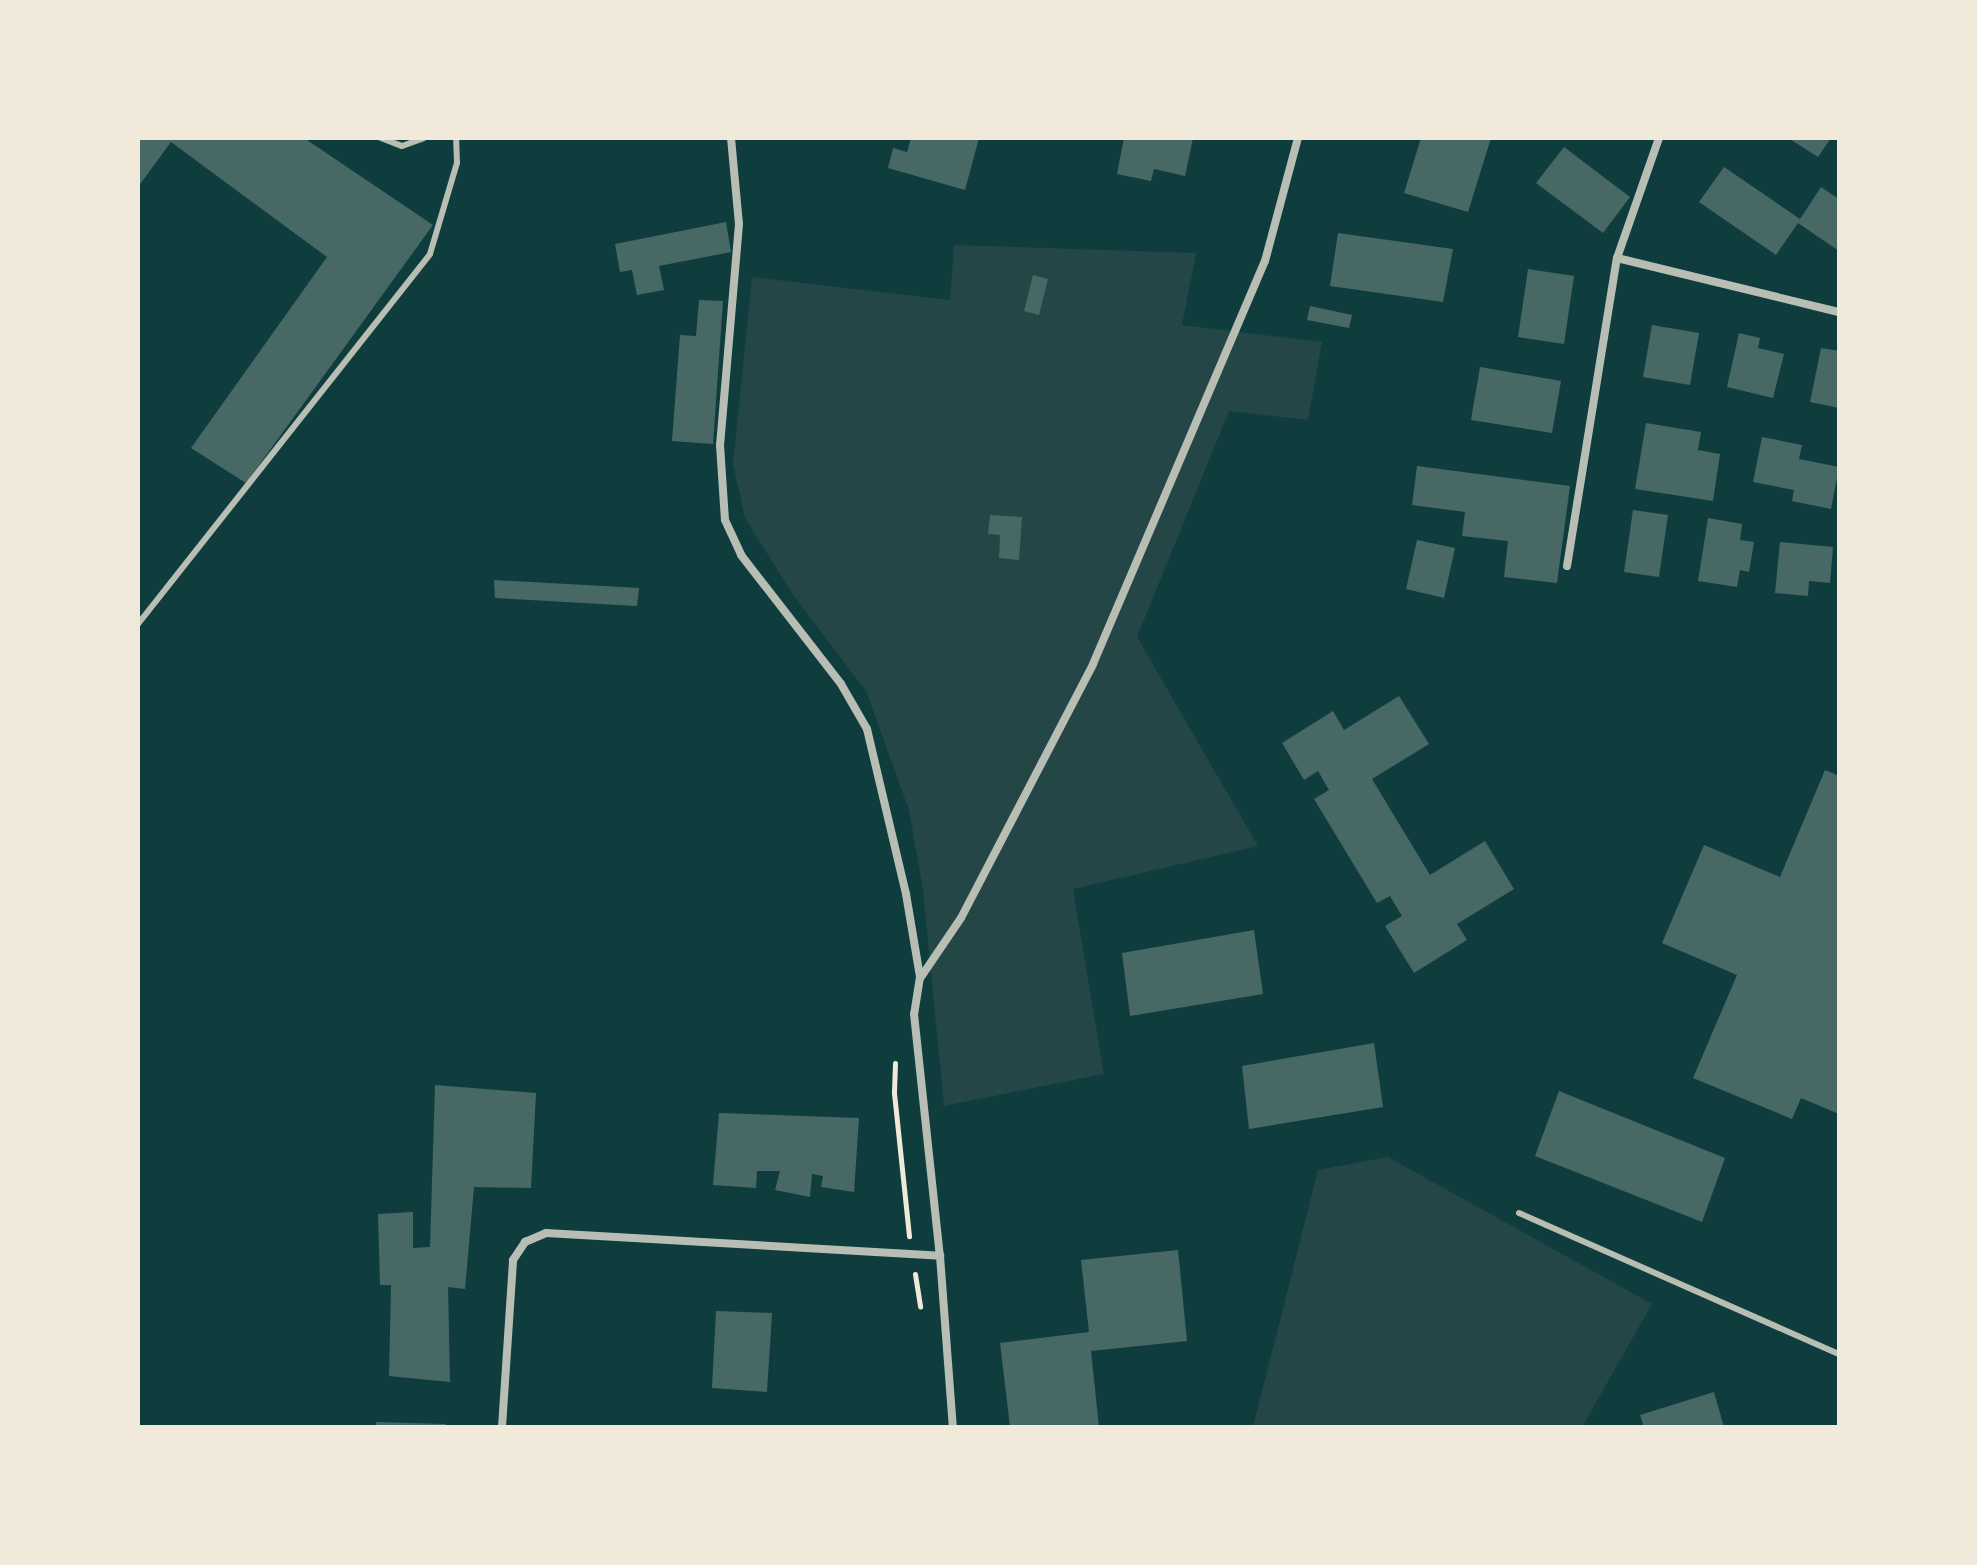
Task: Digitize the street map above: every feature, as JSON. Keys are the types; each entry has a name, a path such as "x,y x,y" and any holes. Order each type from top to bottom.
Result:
{"street":[{"path":"731,138 739,224 720,445 725,520 741,555 841,684 867,729 906,894 920,977 914,1014 940,1256 953,1427"},
{"path":"920,977 961,918 1093,664 1265,261 1298,138"},
{"path":"1567,566 1617,258 1659,138"},
{"path":"1617,258 1839,312"},
{"path":"502,1427 513,1260 525,1242 546,1233 940,1256"}],"lane":[{"path":"381,138 402,146 424,138"},
{"path":"138,624 430,254 457,163 456,138"},
{"path":"1519,1213 1839,1354"}],"path":[{"path":"896,1053 894,1093 921,1317"}],"shaded area":[{"path":"954,245 1196,253 1182,325 1322,342 1308,420 1229,411 1137,637 1258,846 1073,889 1104,1074 944,1106 923,890 909,810 866,691 793,595 745,518 733,464 752,277 950,300"},
{"path":"1388,1157 1652,1304 1582,1427 1253,1427 1318,1170"}],"building":[{"path":"138,138 304,138 433,225 246,483 191,448 327,257 171,142 138,187"},
{"path":"911,138 979,138 965,190 888,168 893,148 907,152"},
{"path":"1124,138 1193,138 1185,176 1154,169 1151,181 1117,174"},
{"path":"1421,138 1491,138 1468,212 1404,193"},
{"path":"1788,138 1831,138 1818,157"},
{"path":"1564,147 1630,197 1603,233 1536,183"},
{"path":"1724,167 1800,219 1821,187 1839,199 1839,251 1798,223 1776,255 1699,202"},
{"path":"726,222 731,252 659,266 664,290 637,295 632,270 620,272 615,244"},
{"path":"1338,233 1453,249 1443,302 1330,286"},
{"path":"1528,269 1574,276 1564,344 1518,337"},
{"path":"1033,275 1048,279 1039,315 1024,311"},
{"path":"699,300 723,301 713,444 672,441 680,335 696,336"},
{"path":"1310,306 1352,315 1349,328 1307,320"},
{"path":"1652,325 1699,333 1690,385 1643,377"},
{"path":"1739,333 1760,338 1758,348 1784,354 1773,398 1727,387"},
{"path":"1821,348 1839,351 1839,408 1810,402"},
{"path":"1480,367 1561,381 1552,433 1471,420"},
{"path":"1646,423 1701,432 1698,450 1720,454 1713,501 1635,489"},
{"path":"1762,437 1802,445 1799,459 1839,467 1831,509 1792,501 1794,490 1753,482"},
{"path":"1417,466 1570,486 1557,583 1504,577 1508,541 1462,536 1465,512 1412,505"},
{"path":"1633,510 1668,515 1659,577 1624,572"},
{"path":"990,515 1022,517 1019,560 999,558 1000,535 988,534"},
{"path":"1708,518 1742,524 1740,540 1754,542 1749,572 1740,570 1737,587 1698,581"},
{"path":"1417,540 1455,548 1444,598 1406,589"},
{"path":"1780,542 1833,547 1830,583 1809,581 1808,596 1775,593"},
{"path":"494,580 639,588 637,606 495,598"},
{"path":"1399,696 1429,744 1372,779 1430,875 1485,841 1514,889 1457,924 1467,940 1414,973 1385,926 1402,916 1390,896 1377,903 1314,799 1329,790 1318,771 1304,780 1282,743 1333,711 1344,730"},
{"path":"1825,770 1839,776 1839,1114 1801,1098 1792,1119 1693,1078 1737,975 1662,943 1704,845 1780,877"},
{"path":"1254,930 1263,994 1130,1016 1122,953"},
{"path":"1374,1043 1383,1107 1249,1129 1242,1066"},
{"path":"435,1085 536,1093 531,1188 474,1187 465,1289 448,1287 450,1382 389,1376 391,1285 380,1285 378,1214 413,1212 413,1248 430,1247"},
{"path":"1559,1091 1725,1158 1702,1222 1535,1156"},
{"path":"719,1113 859,1118 854,1192 821,1187 823,1176 812,1174 810,1197 775,1190 780,1171 757,1171 756,1188 713,1185"},
{"path":"1178,1250 1187,1341 1091,1351 1099,1427 1010,1427 1000,1343 1089,1332 1081,1260"},
{"path":"716,1311 772,1313 767,1392 712,1388"},
{"path":"1714,1392 1724,1427 1644,1427 1640,1415"},
{"path":"376,1422 446,1424 446,1427 376,1427"}]}
